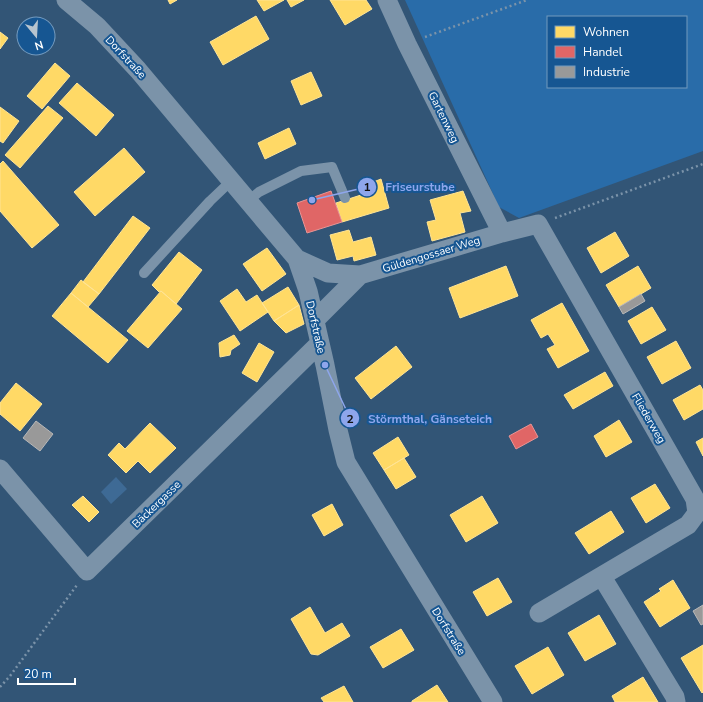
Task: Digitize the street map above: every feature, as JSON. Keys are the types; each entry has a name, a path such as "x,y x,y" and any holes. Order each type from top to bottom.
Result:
{"street":[{"name":"Dorfstraße","path":"66,0 97,26 138,70 297,260 308,291 346,462 493,702"},
{"name":"Gartenweg","path":"387,0 407,44 502,233"},
{"name":"Güldengossaer Weg","path":"297,260 328,272 360,275 502,233 538,224"},
{"name":"Fliederweg","path":"538,224 695,499 697,513 688,525 539,613"},
{"name":"Güldengossaer Weg","path":"315,320 360,275"},
{"name":"Bäckergasse","path":"87,571 320,343"},
{"path":"0,469 87,571"},
{"path":"602,577 675,697 676,702"}],"lane":[{"path":"248,201 259,192 302,171 332,168 346,198"},
{"path":"144,273 210,201 231,181"}],"path":[{"path":"407,44 527,0"},
{"path":"538,224 703,164"},
{"path":"0,687 10,676 87,571"}],"shaded area":[{"path":"405,0 703,0 703,151 519,218 499,207"},
{"path":"116,477 127,489 111,504 101,492"}],"building: Wohnen":[{"path":"168,0 177,0 170,4"},
{"path":"257,0 284,0 264,11"},
{"path":"287,0 304,0 291,7"},
{"path":"330,0 366,0 372,9 345,25"},
{"path":"256,16 269,39 223,65 210,42"},
{"path":"0,32 8,38 0,49"},
{"path":"55,63 70,76 42,109 27,96"},
{"path":"311,72 322,96 301,105 291,81"},
{"path":"77,83 114,115 96,136 59,103"},
{"path":"48,106 63,118 20,168 5,155"},
{"path":"0,107 19,121 3,143 0,141"},
{"path":"289,128 296,144 265,159 258,143"},
{"path":"124,148 145,172 95,216 74,192"},
{"path":"3,161 59,225 32,248 0,211 0,164"},
{"path":"381,179 389,208 342,222 336,203 361,195 358,188"},
{"path":"463,191 471,211 460,213 465,232 432,241 427,222 436,220 430,200"},
{"path":"133,216 150,228 99,294 83,282"},
{"path":"349,230 353,242 371,237 376,255 354,261 353,256 337,260 330,235"},
{"path":"615,232 629,256 601,273 587,248"},
{"path":"267,248 286,274 262,291 243,264"},
{"path":"179,252 202,270 176,304 152,285"},
{"path":"506,266 518,296 460,318 449,288"},
{"path":"638,266 651,288 619,307 606,285"},
{"path":"81,280 99,294 88,307 71,293"},
{"path":"288,287 299,305 274,321 262,303"},
{"path":"237,289 246,302 257,295 268,312 240,331 220,301"},
{"path":"161,291 182,309 148,348 127,331"},
{"path":"71,293 128,340 108,363 52,316"},
{"path":"562,303 589,351 558,368 547,349 555,345 548,334 541,338 531,320"},
{"path":"299,305 304,324 286,333 274,321"},
{"path":"652,307 666,330 641,344 628,321"},
{"path":"234,335 240,344 231,350 230,355 220,357 219,343"},
{"path":"676,341 691,368 662,384 647,357"},
{"path":"259,343 274,352 257,382 242,373"},
{"path":"396,346 412,367 371,399 355,378"},
{"path":"605,372 613,386 573,409 564,395"},
{"path":"16,383 42,404 20,431 0,414 0,403"},
{"path":"700,385 703,390 703,409 684,420 673,400"},
{"path":"619,420 632,442 606,457 594,436"},
{"path":"150,423 176,448 150,473 138,461 126,473 108,455 119,443 125,449"},
{"path":"398,437 409,455 384,470 373,453"},
{"path":"703,438 703,456 696,442"},
{"path":"404,458 416,477 396,489 384,470"},
{"path":"655,484 670,508 646,523 631,498"},
{"path":"83,496 99,512 89,522 72,505"},
{"path":"482,496 498,523 466,542 450,515"},
{"path":"332,504 343,525 324,536 312,515"},
{"path":"611,511 624,532 589,554 575,533"},
{"path":"498,578 512,602 487,616 473,592"},
{"path":"673,580 690,608 660,627 644,602 661,591 659,589"},
{"path":"310,607 325,633 342,623 350,636 318,655 311,654 291,619"},
{"path":"599,615 616,644 585,661 568,633"},
{"path":"401,629 414,650 383,668 370,647"},
{"path":"703,645 703,692 702,693 681,658"},
{"path":"548,647 564,675 532,694 515,666"},
{"path":"643,677 658,702 615,702 612,696"},
{"path":"437,685 448,702 412,702 412,701"},
{"path":"344,686 353,702 324,702 321,698"}],"building: Handel":[{"path":"331,191 342,222 307,233 297,203"},
{"path":"531,424 538,437 516,449 509,436"}],"building: Industrie":[{"path":"641,294 645,301 623,314 619,307"},
{"path":"36,421 53,434 40,451 23,438"},
{"path":"703,605 703,624 701,625 693,611"}],"place":[{"name":"Friseurstube","path":"312,200"},
{"name":"Störmthal, Gänseteich","path":"325,365"}]}
